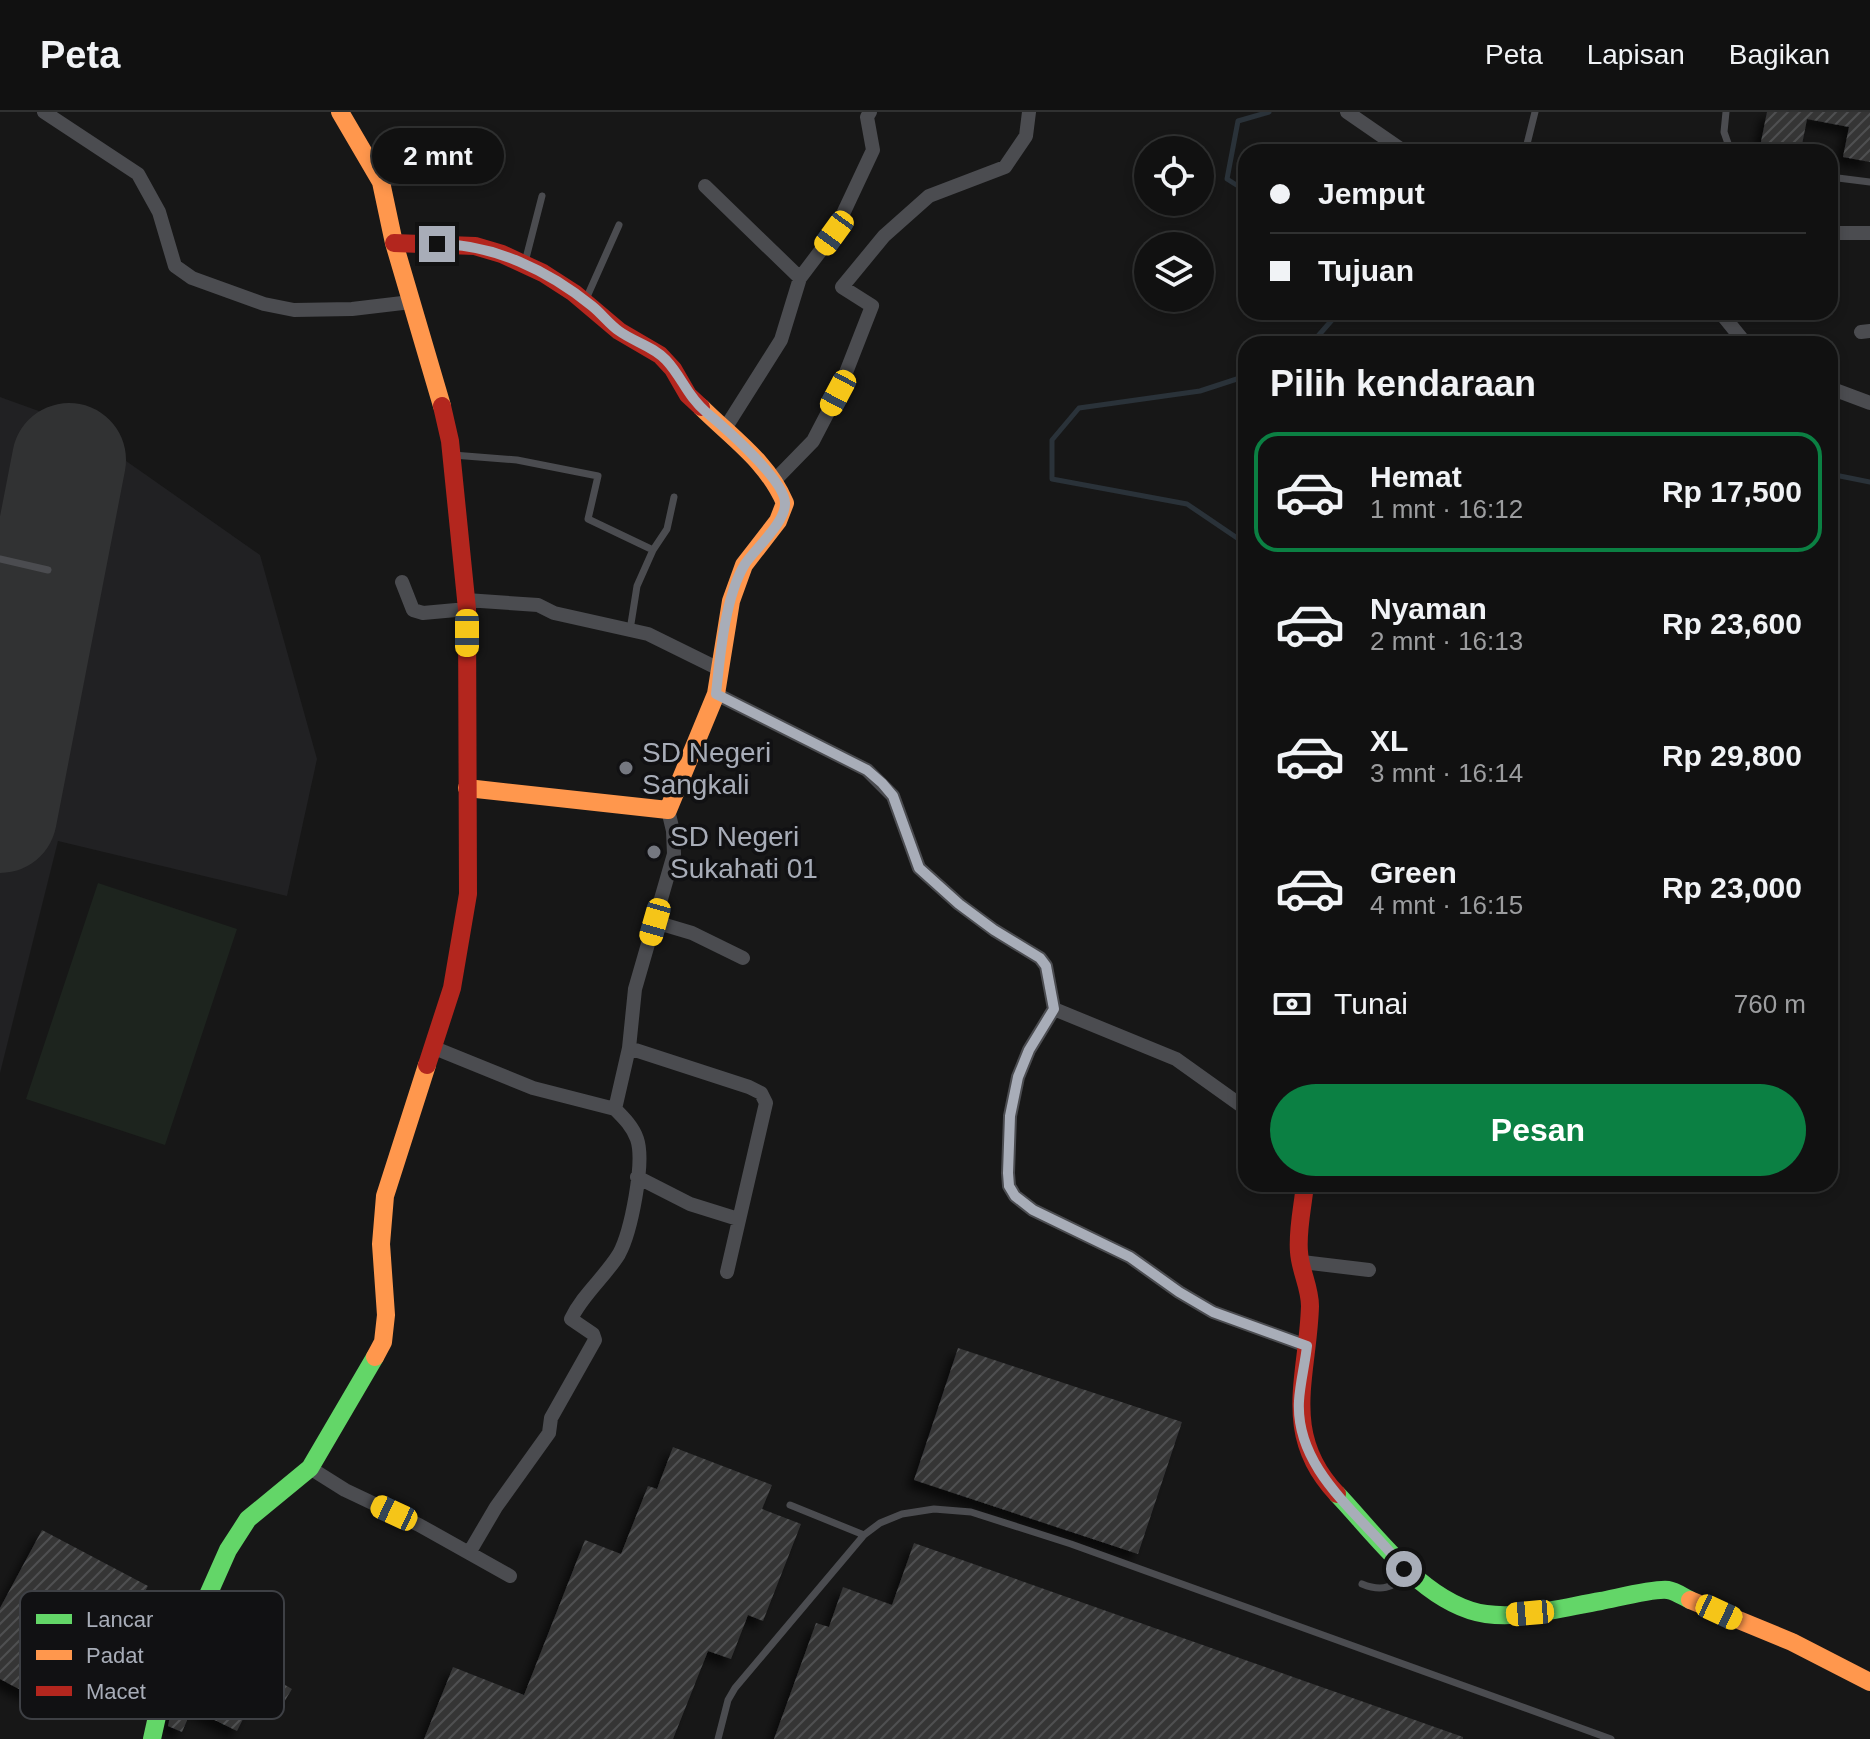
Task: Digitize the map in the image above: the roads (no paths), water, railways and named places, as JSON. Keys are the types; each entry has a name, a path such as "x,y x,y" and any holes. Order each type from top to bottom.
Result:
{"street":[{"path":"44,112 138,174 159,212 175,266 192,278 264,304 294,310 352,309 411,302"},
{"path":"210,1591 228,1550 248,1519 310,1468 383,1342 386,1330 382,1212 389,1180 458,964 468,894 466,604 451,454 438,390 394,243 381,182 340,112"},
{"path":"726,427 781,340 800,278 834,233 873,150 867,117 870,112"},
{"path":"774,481 813,441 838,393 872,306 842,287 884,236 929,196 1005,167 1026,136 1029,112"},
{"path":"1347,112 1393,144"},
{"path":"705,186 800,278"},
{"path":"1838,233 1870,233"},
{"path":"394,243 459,244 480,248 524,264 568,288 617,330 665,359 691,398 726,427 774,481 783,496 784,510 744,565 731,601 716,694 668,810 674,854 635,989 629,1048 615,1109"},
{"path":"1726,320 1740,336"},
{"path":"1838,391 1870,403"},
{"path":"402,582 413,610 423,613 466,604 538,605 554,613 648,634 719,669"},
{"path":"716,694 867,770 893,796 919,868 959,904 1040,958 1046,966 1054,1009 1029,1050 1018,1077 1010,1116 1008,1173 1009,1186 1015,1196 1033,1210 1130,1257 1213,1312 1307,1346"},
{"path":"467,788 668,810"},
{"path":"655,922 692,933 743,958"},
{"path":"1054,1009 1176,1059 1238,1103"},
{"path":"432,1047 533,1088 615,1109 629,1124 637,1140 640,1157 630,1218 621,1250 571,1319 593,1334 595,1340 551,1418 549,1433 496,1507 469,1553"},
{"path":"629,1048 761,1093 766,1103 727,1272"},
{"path":"637,1177 690,1204 738,1219"},
{"path":"1304,1192 1299,1253 1310,1291 1299,1403 1313,1460 1332,1489 1404,1569 1432,1591 1486,1614 1530,1613 1667,1590 1792,1642 1870,1682"},
{"path":"1302,1262 1369,1270"},
{"path":"310,1468 345,1490 419,1525 510,1576"},
{"path":"152,1739 156,1719"}],"lane":[{"path":"1527,144 1535,112"},
{"path":"1726,112 1724,132 1728,144"},
{"path":"1838,178 1870,182"},
{"path":"381,182 455,181"},
{"path":"524,264 542,196"},
{"path":"585,301 619,225"},
{"path":"451,454 517,460 598,476 588,519 653,550"},
{"path":"630,630 637,586 653,550 667,529 674,497"},
{"path":"0,559 48,570"},
{"path":"790,1505 864,1535"},
{"path":"718,1739 728,1700 735,1688 864,1535 880,1523 902,1514 934,1509 971,1512 1100,1555 1611,1739"},
{"path":"1362,1584 1374,1589 1388,1587 1400,1580 1404,1569"}],"waterway":[{"path":"1238,186 1227,179 1238,121 1269,112"},
{"path":"1318,336 1332,320"},
{"path":"1238,379 1200,391 1079,408 1052,440 1052,479 1187,504 1238,539"},
{"path":"1838,476 1870,482"}],"place":[{"name":"SD Negeri Sangkali","path":"626,768"},
{"name":"SD Negeri Sukahati 01","path":"654,852"}]}
